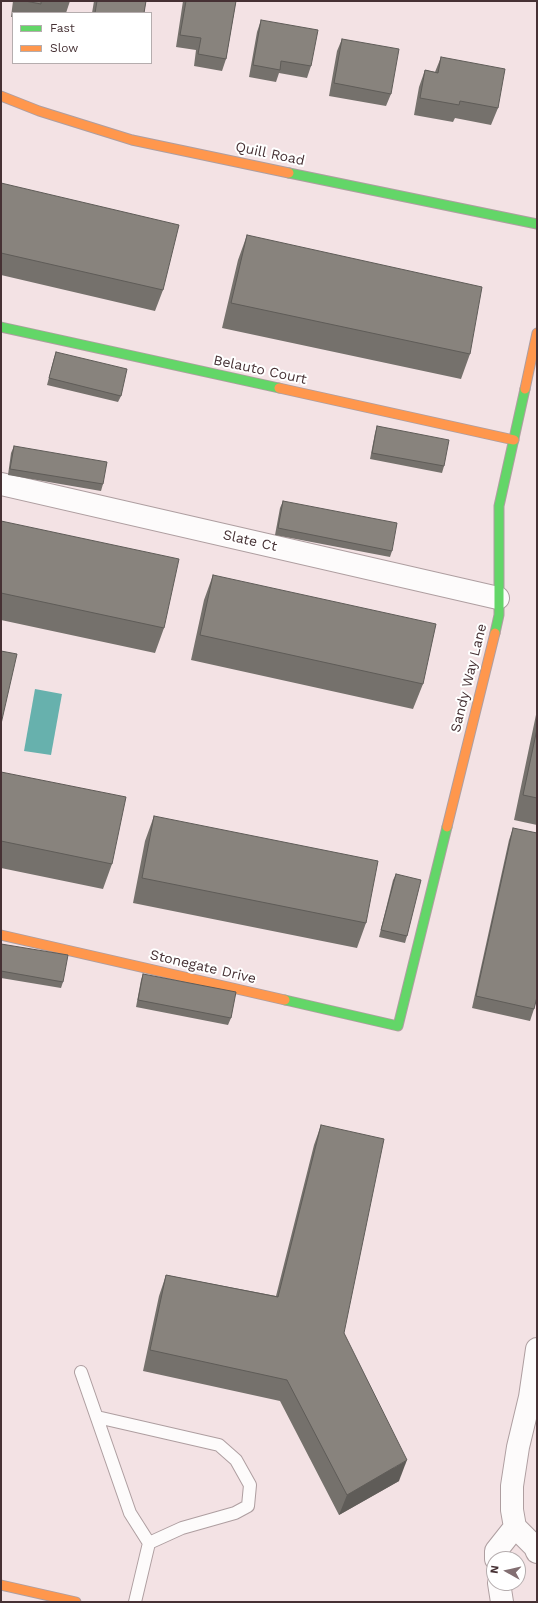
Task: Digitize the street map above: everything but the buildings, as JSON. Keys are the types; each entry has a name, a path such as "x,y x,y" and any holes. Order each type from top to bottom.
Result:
{"street":[{"name":"Quill Road","path":"1,96 39,111 132,140 537,224"},
{"name":"Belauto Court","path":"1,327 514,440"},
{"name":"Sandy Way Lane","path":"398,1026 499,615 499,506 537,333"},
{"name":"Slate Ct","path":"1,484 498,598"},
{"name":"Stonegate Drive","path":"1,935 398,1026"},
{"path":"537,1349 530,1396 518,1446 512,1486 512,1510 515,1527 535,1547 537,1552"},
{"path":"496,1551 515,1527"},
{"path":"1,1585 76,1602"},
{"path":"500,1591 502,1602"}],"lane":[{"path":"81,1372 130,1513 149,1543 135,1602"},
{"path":"96,1417 219,1445 236,1460 250,1485 248,1506 235,1513 182,1528 149,1543"}],"water":[{"path":"35,689 62,694 51,755 24,751"}],"traffic: fast":[{"path":"289,173 537,224"},
{"path":"1,327 279,388"},
{"path":"495,633 499,615 499,506 525,389"},
{"path":"285,1000 398,1026 447,827"}],"traffic: slow":[{"path":"1,96 39,111 132,140 289,173"},
{"path":"525,389 537,333"},
{"path":"279,388 514,440"},
{"path":"447,827 495,633"},
{"path":"1,935 285,1000"},
{"path":"1,1585 76,1602"}]}
